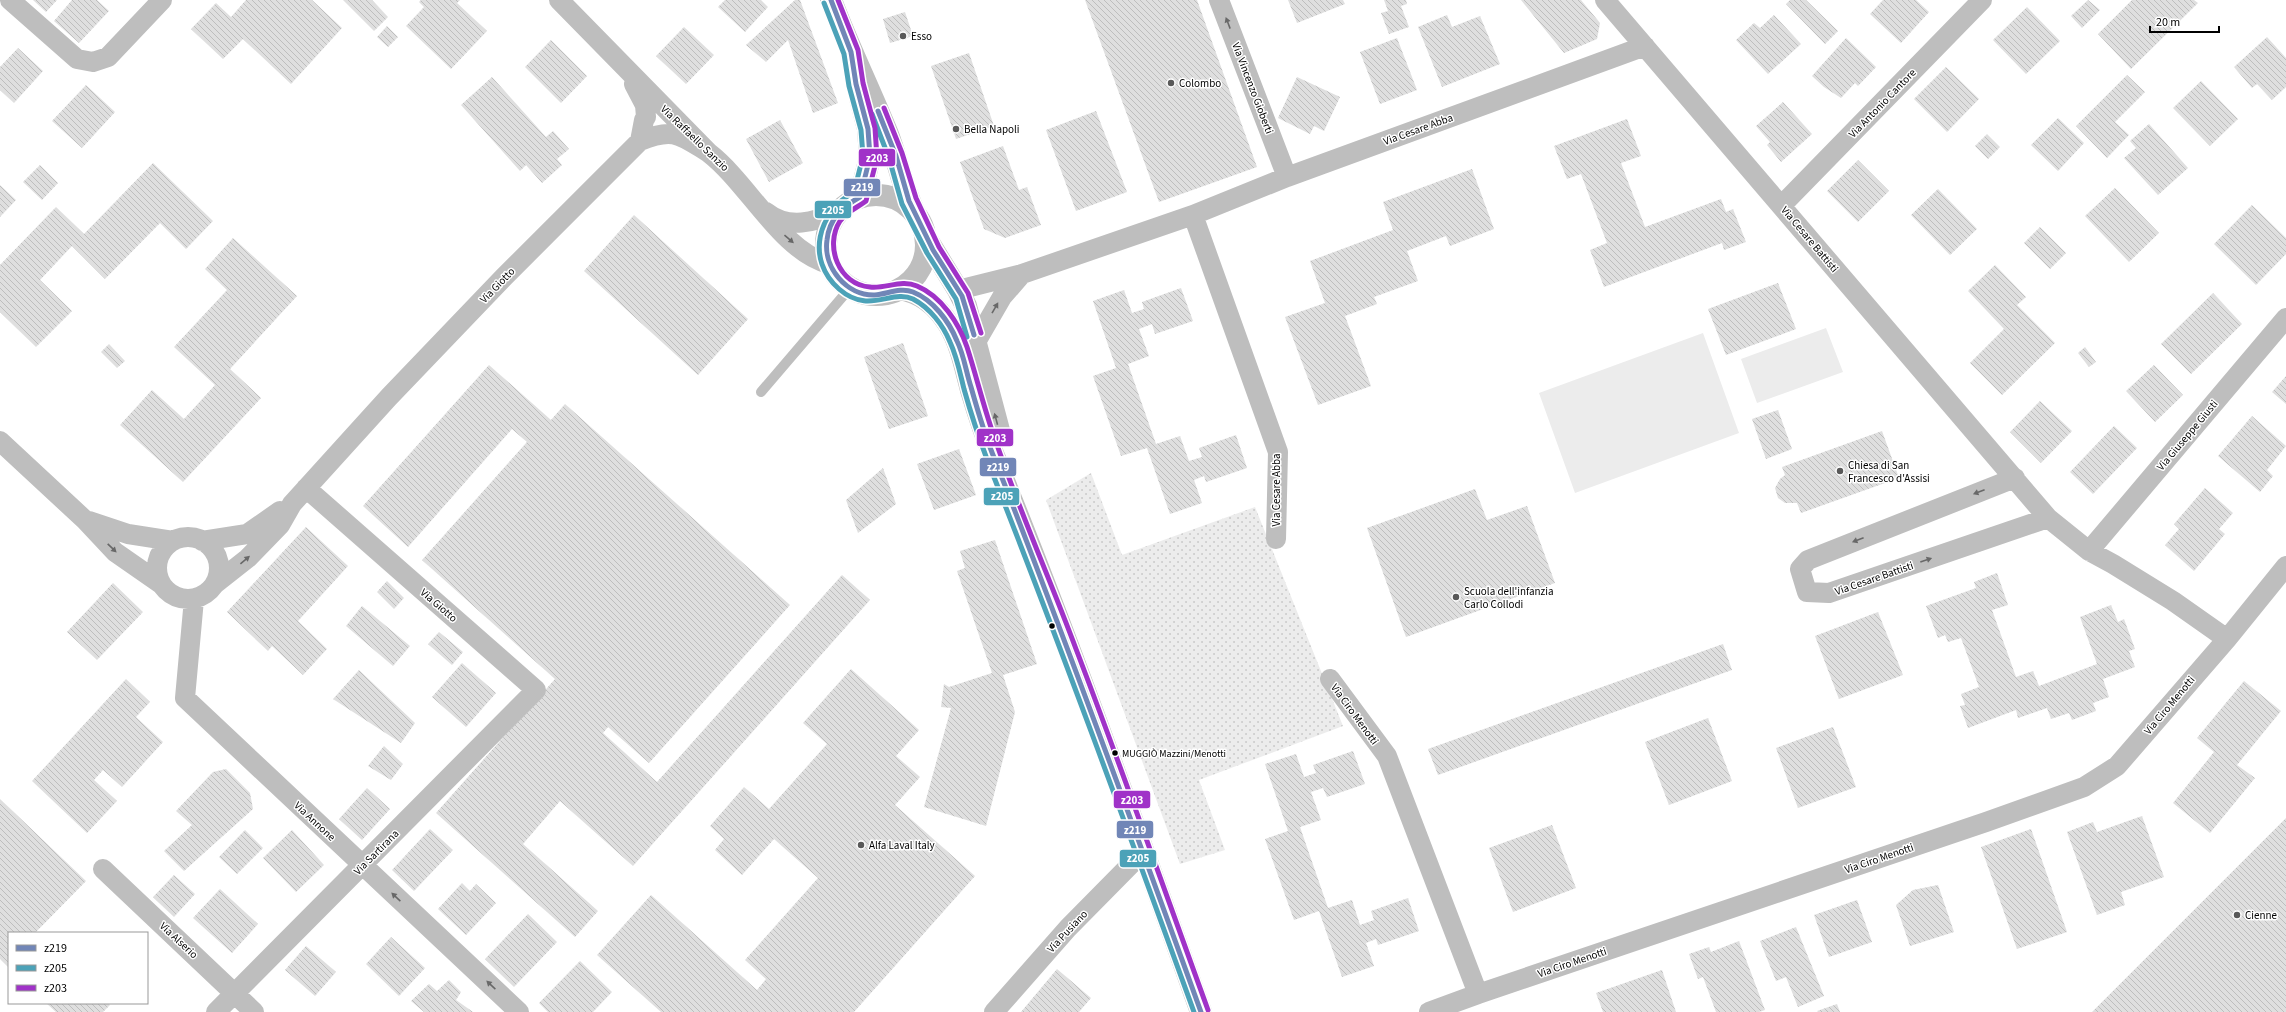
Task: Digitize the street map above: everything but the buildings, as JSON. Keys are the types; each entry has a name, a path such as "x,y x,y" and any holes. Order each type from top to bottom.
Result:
{"main road":[{"path":"831,0 851,52 887,133 916,216 925,236 958,290 976,342 1027,538"},
{"path":"851,52 856,84 867,123 870,157 860,197"},
{"path":"916,216 907,206 891,197 874,194 860,197 845,205 830,222 826,239 826,254 829,264 837,278 850,288 870,295 886,294 900,289 912,280 920,270 925,255 925,236"},
{"path":"900,289 910,290 932,304 943,317 955,336 991,450 1027,538 1201,1012"}],"street":[{"path":"10,0 77,59 93,62 108,57 162,0"},
{"name":"Via Raffaello Sanzio","path":"559,0 709,153 732,173 787,238 812,257 829,264"},
{"name":"Via Vincenzo Gioberti","path":"1219,0 1288,177"},
{"name":"Via Cesare Battisti","path":"1604,0 2048,518 2089,552 2148,585 2227,639"},
{"name":"Via Antonio Cantore","path":"1782,206 1982,0"},
{"name":"Via Cesare Abba","path":"958,290 1022,274 1193,215 1288,177 1645,46"},
{"name":"Via Raffaello Sanzio","path":"626,68 645,104 646,117 644,120 640,141"},
{"name":"Via Giotto","path":"214,584 248,558 280,525 292,504 306,488 504,277 640,141 658,134 675,133 709,153"},
{"name":"Via Raffaello Sanzio","path":"763,210 775,217 796,223 813,222 838,212"},
{"name":"Via Cesare Abba","path":"1193,215 1278,452 1276,539"},
{"name":"Via Cesare Abba","path":"976,342 1002,297 1022,274"},
{"name":"Via Giuseppe Giusti","path":"2089,552 2286,318"},
{"path":"0,441 85,520 116,552 160,584 175,597 194,599 202,596 214,584 218,575 216,555 210,547 202,541 182,538 172,541 165,547 157,565 157,574 160,584"},
{"name":"Via Cesare Battisti","path":"2015,478 1808,560 1800,569 1807,592 1830,593 2048,518"},
{"name":"Via Giotto","path":"306,488 536,690"},
{"name":"Via Giotto","path":"202,541 247,534 292,504"},
{"path":"85,520 128,534 172,541"},
{"name":"Via Ciro Menotti","path":"1430,1012 1478,994 1986,822 2084,787 2117,766 2227,639 2286,566"},
{"name":"Via Annone","path":"194,599 185,698 519,1012"},
{"name":"Via Ciro Menotti","path":"1330,679 1387,756 1478,994"},
{"name":"Via Sartirana","path":"216,1012 536,690"},
{"name":"Via Pusiano","path":"994,1012 1068,928 1143,852"},
{"name":"Via Alserio","path":"103,869 254,1012"}],"lane":[{"path":"761,392 850,288"}],"shaded area":[{"path":"1826,328 1843,372 1757,403 1741,359"},
{"path":"1703,333 1739,433 1575,493 1539,393"},
{"path":"1091,473 1122,555 1255,507 1343,726 1199,780 1225,850 1180,864 1046,500"}],"transit line":[{"name":"z219","path":"831,0 851,52 856,84 868,129 870,157 860,197 842,209 830,226 827,240 829,261 839,278 855,291 875,295 904,290 913,292 927,300 940,312 954,333 988,442 1074,666 1201,1012"},
{"name":"z203","path":"838,0 858,50 863,83 875,128 877,158 866,201 849,212 840,221 835,231 834,252 837,263 843,272 859,285 882,287 905,283 917,286 926,291 934,296 948,311 964,338 987,416 1004,466 1093,694 1208,1010"},
{"name":"z205","path":"824,3 844,54 849,86 861,130 863,156 854,192 832,211 824,224 820,237 819,250 822,264 828,277 839,289 860,300 870,301 896,297 913,299 930,312 940,323 947,336 956,359 975,426 1067,667 1194,1012"},
{"name":"z203","path":"884,108 902,153 916,198 939,247 968,293 981,333"},
{"name":"z219","path":"878,111 896,156 909,201 933,250 962,296 974,335"},
{"name":"z205","path":"872,114 889,158 902,204 927,253 956,299 967,337"}],"place":[{"name":"Esso","path":"903,36"},
{"name":"Colombo","path":"1171,83"},
{"name":"Bella Napoli","path":"956,129"},
{"name":"Chiesa di San Francesco d'Assisi","path":"1840,471"},
{"name":"Scuola dell'infanzia Carlo Collodi","path":"1456,597"},
{"name":"MUGGIÒ Mazzini/Menotti","path":"1115,753"},
{"name":"Alfa Laval Italy","path":"861,845"},
{"name":"Cienne","path":"2237,915"}]}
